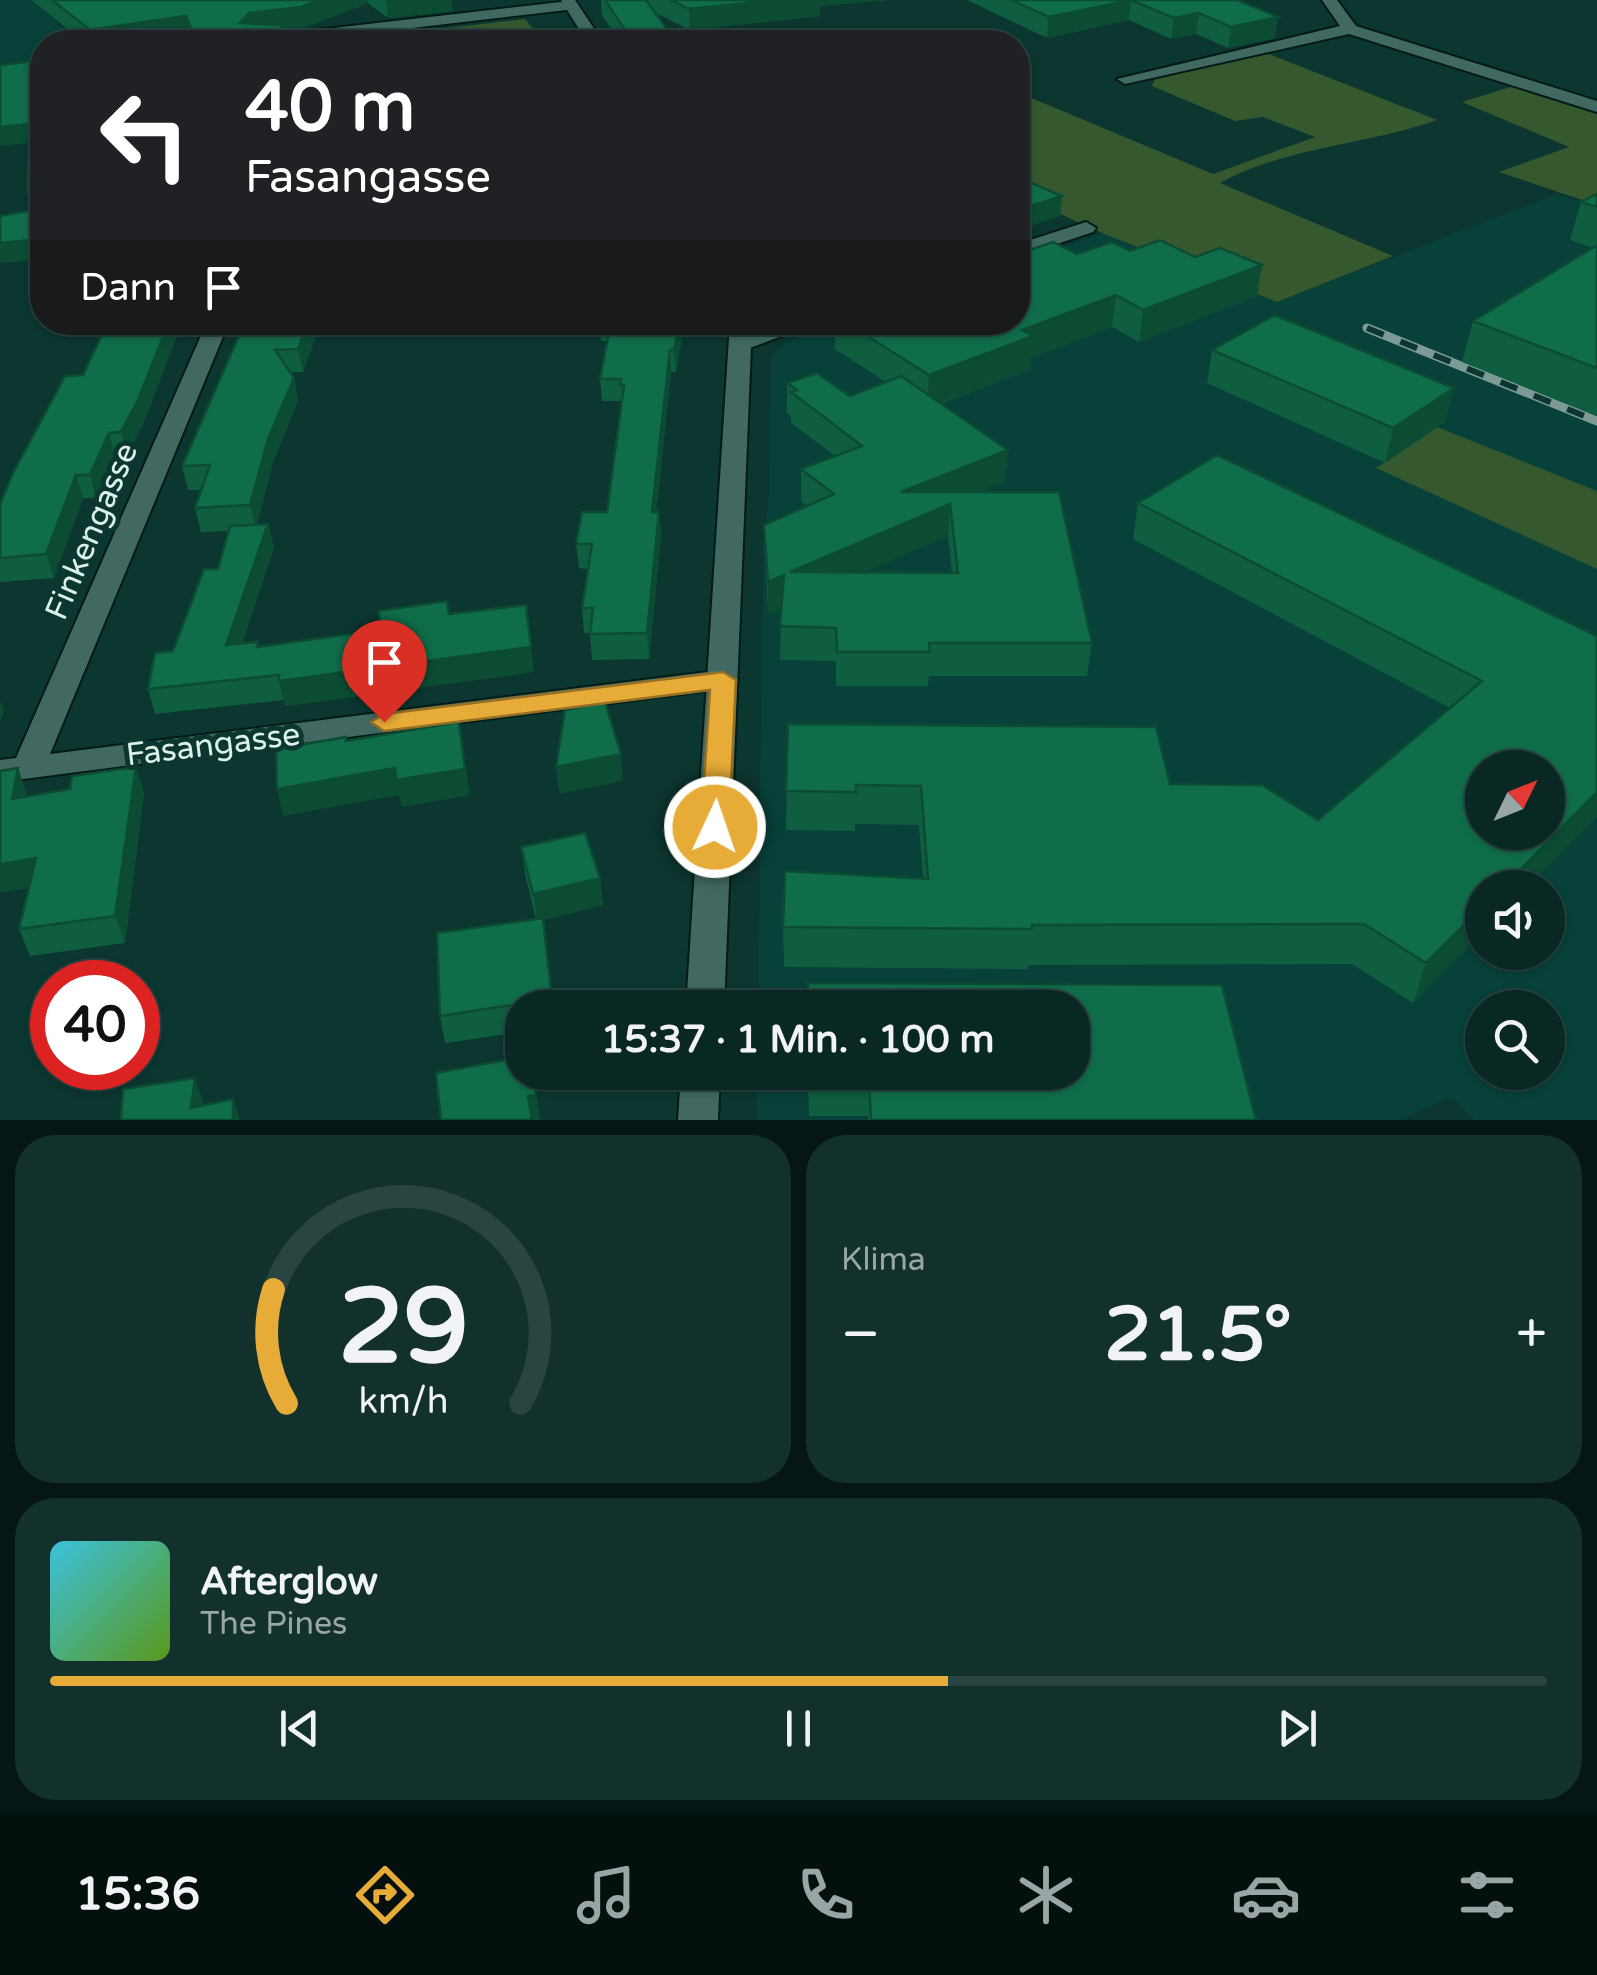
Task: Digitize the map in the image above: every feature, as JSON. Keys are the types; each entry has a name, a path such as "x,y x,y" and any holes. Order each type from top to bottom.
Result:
{"street":[{"path":"1329,0 1350,29"},
{"path":"352,30 569,3 587,30"},
{"path":"1124,79 1350,29 1597,107"},
{"path":"1030,247 1086,228"},
{"name":"Finkengasse","path":"14,769 212,335"},
{"path":"705,990 742,335"},
{"name":"Fasangasse","path":"14,769 723,680"},
{"path":"698,1120 700,1090"}],"shaded area":[{"path":"0,0 32,0 66,30 30,30 30,61 0,65"},
{"path":"525,19 534,30 448,30"},
{"path":"1269,54 1437,120 1271,161 1220,183 1393,256 1277,302 1030,200 1030,97 1213,174 1315,137 1263,117 1235,121 1152,86 1156,77"},
{"path":"1514,86 1597,112 1597,205 1499,172 1569,147 1462,102"},
{"path":"1557,194 1597,208 1597,1120 1475,1120 1451,1097 1400,1120 757,1120 757,1090 1090,1090 1090,990 758,990 763,551 769,494 771,356 785,342 806,335 1030,335 1030,259 1102,233 1277,302"},
{"path":"1437,427 1597,491 1597,569 1376,468"}],"building":[{"path":"52,0 319,0 301,7 249,13 240,23 280,25 283,30 191,30 186,16 90,30"},
{"path":"605,0 646,0 667,30 625,30"},
{"path":"671,0 777,0 689,9"},
{"path":"1011,0 1131,0 1049,17"},
{"path":"1131,0 1237,0 1278,17 1231,27 1199,13 1174,18"},
{"path":"30,61 30,124 0,127 0,65"},
{"path":"30,124 30,192 27,192"},
{"path":"1030,182 1062,196 1030,206"},
{"path":"1597,194 1597,207 1581,202"},
{"path":"30,211 30,240 0,243 0,216"},
{"path":"1160,240 1195,257 1220,248 1262,265 1143,310 1116,295 1030,327 1030,250 1053,242 1077,254 1112,242 1130,251"},
{"path":"1597,245 1597,368 1473,321"},
{"path":"1275,315 1454,388 1393,428 1212,350"},
{"path":"102,335 164,335 121,432 109,433 90,475 76,475 46,554 0,558 0,505 12,475 65,376 83,375"},
{"path":"239,335 303,335 298,349 275,350 294,378 268,439 250,505 195,508 210,465 182,466"},
{"path":"608,335 677,335 674,350 670,350 652,512 659,512 647,633 590,634 593,608 582,608 592,544 576,544 582,512 607,512 624,385 620,385 621,379 600,379"},
{"path":"866,335 1033,336 929,375"},
{"path":"817,373 850,396 901,376 1008,450 901,492 1059,492 1092,643 929,643 930,652 837,652 836,628 780,626 784,575 768,582 764,525 834,494 801,469 862,446 791,392 797,390 787,383","holes":["950,504 958,573 790,572"]},
{"path":"1217,455 1597,636 1597,792 1565,824 1565,750 1465,750 1465,850 1540,850 1520,870 1465,870 1465,924 1426,963 1364,924 1032,925 1032,929 783,927 785,871 928,879 921,786 856,785 856,792 786,791 788,724 1156,727 1170,784 1262,785 1318,820 1482,681 1138,503"},
{"path":"268,524 226,645 258,642 257,647 380,630 379,611 447,601 449,614 526,605 531,647 279,681 279,675 148,689 155,653 173,651 204,569 218,569 230,526"},
{"path":"605,702 621,754 556,767 565,710"},
{"path":"459,722 465,769 396,780 395,768 277,789 276,749"},
{"path":"136,767 115,916 19,929 36,858 0,864 0,771 18,768 12,799 70,789 72,776"},
{"path":"585,833 600,878 533,894 521,847"},
{"path":"543,918 551,990 505,990 505,1006 440,1016 437,933"},
{"path":"808,983 1222,985 1256,1120 871,1120 870,1090 1090,1090 1090,990 808,990"},
{"path":"505,1060 505,1090 535,1090 536,1094 528,1096 532,1120 441,1120 436,1073"},
{"path":"195,1078 191,1108 233,1099 233,1120 121,1120 123,1090 160,1090 160,1083"}],"railway":[{"path":"1367,328 1597,421"}],"route":[{"path":"384,722 723,680 715,827"}]}
